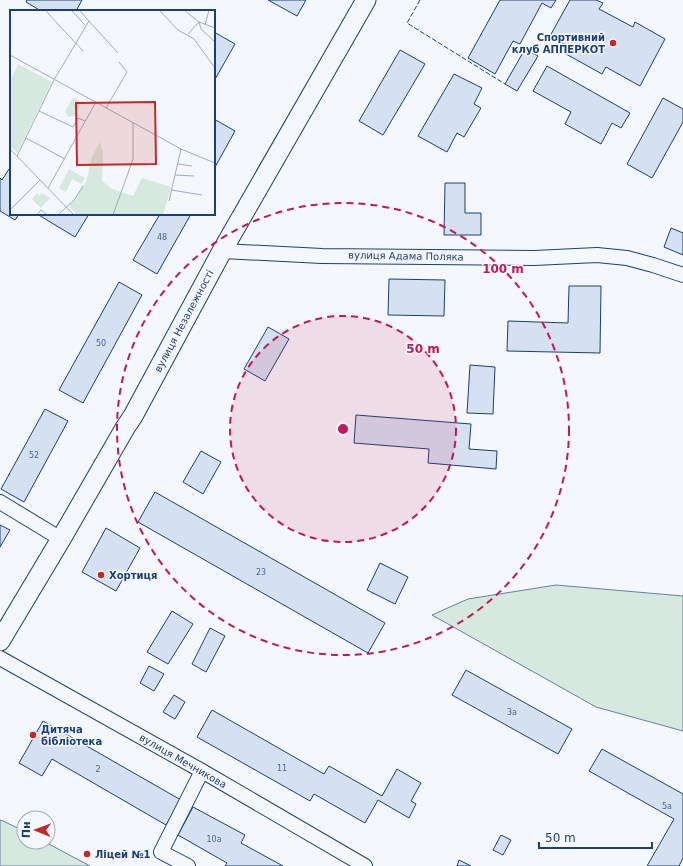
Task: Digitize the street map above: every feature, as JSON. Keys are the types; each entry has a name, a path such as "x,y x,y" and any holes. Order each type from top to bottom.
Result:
{"main road":[{"name":"вулиця Незалежності","path":"0,641 133,416 222,251 366,0"}],"street":[{"name":"вулиця Адама Поляка","path":"222,251 322,256 534,258 597,255 627,258 683,275"},
{"path":"0,502 61,539"},
{"name":"вулиця Мечникова","path":"0,658 202,771 365,866"},
{"path":"188,866 161,852 202,771"}],"shaded area":[{"path":"556,585 683,596 683,731 596,707 432,615 468,599"},
{"path":"0,820 16,827 16,850 56,850 56,848 90,866 0,866"}],"building":[{"path":"27,0 82,0 77,10 39,10 26,2"},
{"path":"268,0 306,0 297,16"},
{"path":"500,0 556,0 551,8 542,3 520,44 513,41 495,74 468,58"},
{"name":"Спортивний клуб АППЕРКОТ","path":"570,0 596,0 603,3 599,9 633,27 635,22 665,39 640,86 606,67 602,74 566,54 569,47 550,36"},
{"path":"215,33 235,44 215,79"},
{"path":"525,49 538,56 517,91 505,84"},
{"path":"400,50 425,64 383,135 359,121"},
{"path":"547,66 630,113 621,128 612,123 601,144 565,124 571,112 533,91"},
{"path":"454,74 482,88 474,104 481,108 464,137 457,133 447,152 418,136"},
{"path":"663,98 683,109 683,122 652,178 627,164"},
{"path":"215,120 235,131 215,167"},
{"path":"10,170 10,215 18,215 15,220 0,211 0,178 2,180"},
{"path":"445,183 465,183 465,213 481,213 481,235 444,235"},
{"path":"39,215 88,215 75,237"},
{"path":"159,215 190,215 157,274 133,260"},
{"path":"671,228 683,233 683,255 664,247"},
{"path":"389,279 445,280 444,316 388,315"},
{"path":"119,282 142,295 83,403 59,390"},
{"path":"569,286 601,286 600,353 507,351 508,321 568,323"},
{"path":"268,327 289,339 265,381 244,369"},
{"path":"470,365 495,367 493,414 467,413"},
{"path":"45,409 68,421 24,502 1,489"},
{"path":"356,415 471,424 469,449 497,451 496,469 428,463 429,449 354,443"},
{"path":"201,451 221,462 203,494 183,482"},
{"path":"155,492 385,623 368,653 138,522"},
{"path":"0,525 10,530 0,547"},
{"path":"106,528 140,548 116,591 82,572"},
{"path":"380,563 408,577 395,604 367,590"},
{"path":"172,611 193,624 168,664 147,652"},
{"path":"210,628 225,636 206,672 192,664"},
{"path":"149,666 164,674 154,691 140,683"},
{"path":"466,670 572,729 558,754 452,695"},
{"path":"174,695 185,702 175,719 163,712"},
{"path":"212,710 324,774 329,766 382,796 397,769 421,783 411,801 416,804 409,818 378,800 365,823 314,794 310,801 197,737"},
{"path":"43,721 181,800 166,825 52,759 42,776 19,763"},
{"path":"602,749 683,794 683,858 679,866 647,866 674,819 589,771"},
{"path":"193,807 245,835 241,843 283,866 225,866 227,863 178,835"},
{"path":"501,835 511,840 503,855 493,850"},
{"path":"459,860 471,866 457,866"}],"fence":[{"path":"420,0 407,23 505,84"}],"place":[{"name":"Спортивний клуб АППЕРКОТ","path":"613,43"},
{"name":"Хортиця","path":"101,575"},
{"name":"Дитяча бібліотека","path":"33,735"},
{"name":"Ліцей №1","path":"87,854"}]}
